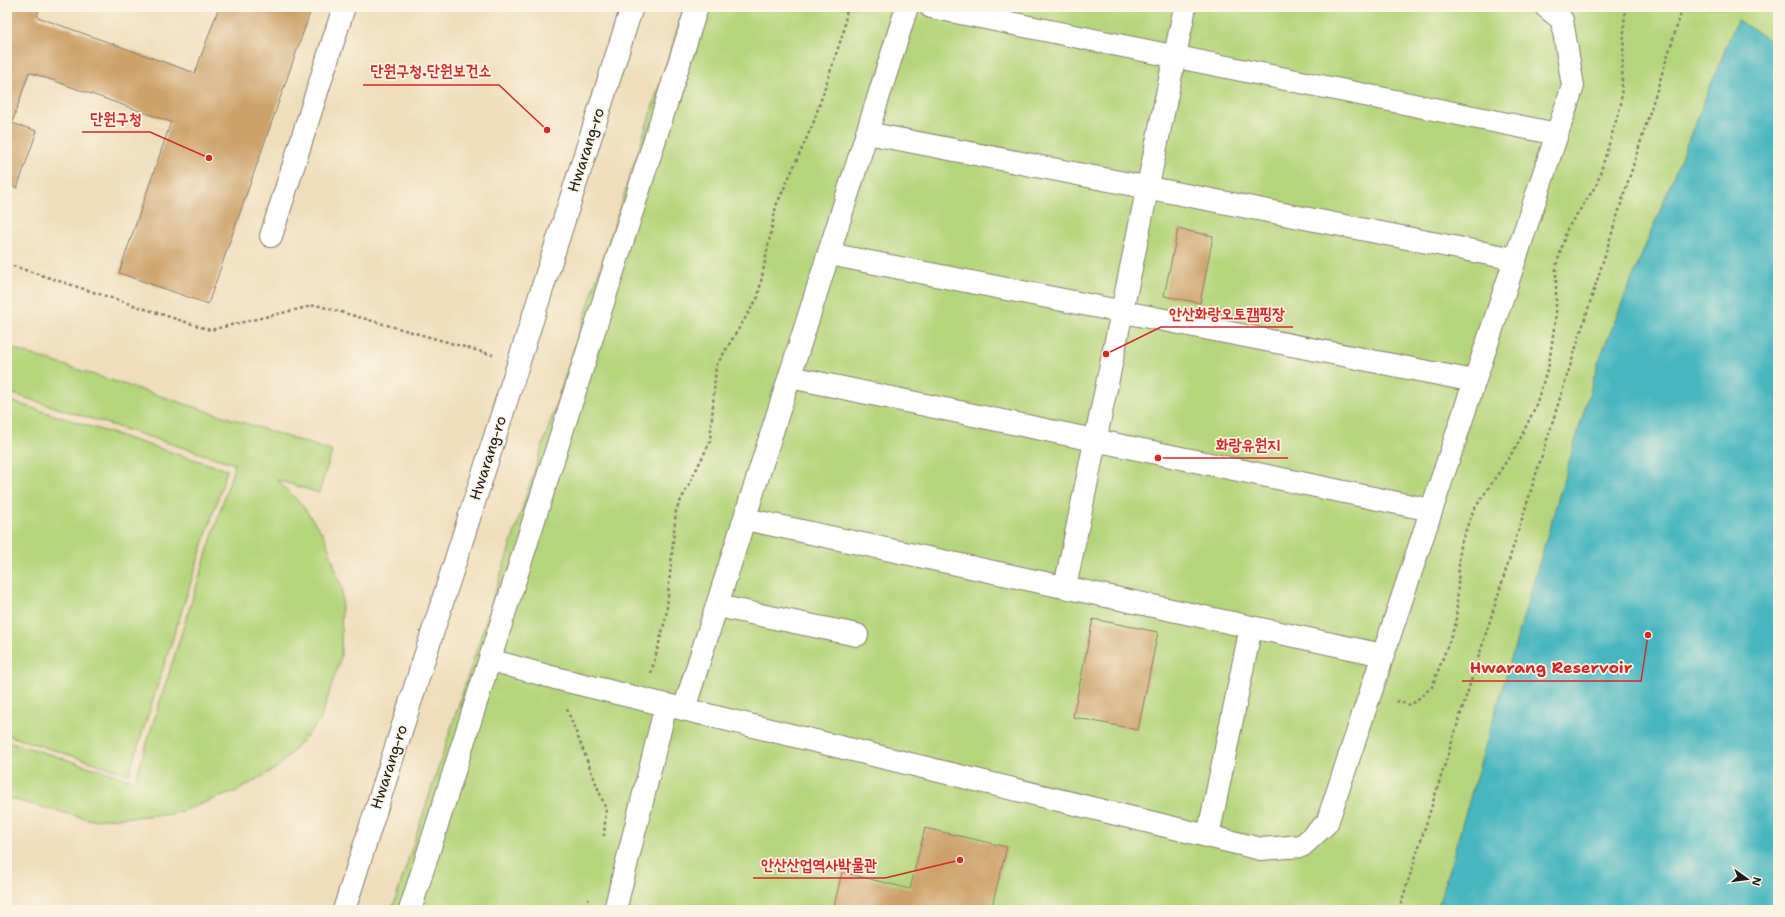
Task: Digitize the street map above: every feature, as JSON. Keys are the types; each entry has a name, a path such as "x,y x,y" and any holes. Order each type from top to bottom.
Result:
{"street":[{"path":"271,236 344,7"},
{"name":"Hwarang-ro","path":"344,910 632,7"},
{"path":"410,910 696,7"},
{"path":"614,910 675,707 717,606 907,7"},
{"path":"931,7 1557,134"},
{"path":"1065,587 1185,7"},
{"path":"490,660 644,700 1261,849 1302,846 1327,823 1573,86 1562,20 1546,7"},
{"path":"867,134 1515,259"},
{"path":"829,254 1474,381"},
{"path":"790,378 1431,510"},
{"path":"745,519 1383,655"},
{"path":"717,606 857,635"},
{"path":"1208,836 1251,626"}],"path":[{"path":"644,700 666,617 676,510 710,442 716,366 758,297 776,206 813,124 844,30 847,7"},
{"path":"1371,694 1411,705 1432,687 1456,623 1460,546 1473,511 1516,447 1535,408 1549,364 1556,314 1556,267 1567,229 1596,184 1621,104 1625,7"},
{"path":"1399,910 1683,7"},
{"path":"7,264 210,330 316,305 518,362"},
{"path":"555,678 606,809 604,839"},
{"path":"581,910 593,894"}],"green space":[{"path":"685,7 1778,7 1778,910 392,910"},
{"path":"7,347 332,451 319,493 277,480 302,505 325,537 342,589 341,657 320,721 278,767 237,791 173,814 92,820 7,798 7,741 135,781 235,464 7,392"},
{"path":"7,400 227,470 129,774 7,735"}],"water":[{"path":"1737,20 1778,45 1778,910 1437,910 1599,360"}],"building":[{"path":"7,7 40,7 37,17 195,73 219,7 312,7 208,304 119,273 171,122 29,72 12,123 37,131 17,188 7,184"},
{"path":"1178,229 1213,236 1200,303 1164,296"},
{"path":"1093,619 1158,632 1138,730 1073,717"},
{"path":"925,828 1007,847 991,910 833,910 842,872 910,889"}],"place":[{"name":"단원구청.단원보건소","path":"547,130"},
{"name":"단원구청","path":"209,158"},
{"name":"안산화랑오토캠핑장","path":"1106,354"},
{"name":"화랑유원지","path":"1158,458"},
{"name":"Hwarang Reservoir","path":"1648,635"},
{"name":"안산산업역사박물관","path":"960,860"}]}
